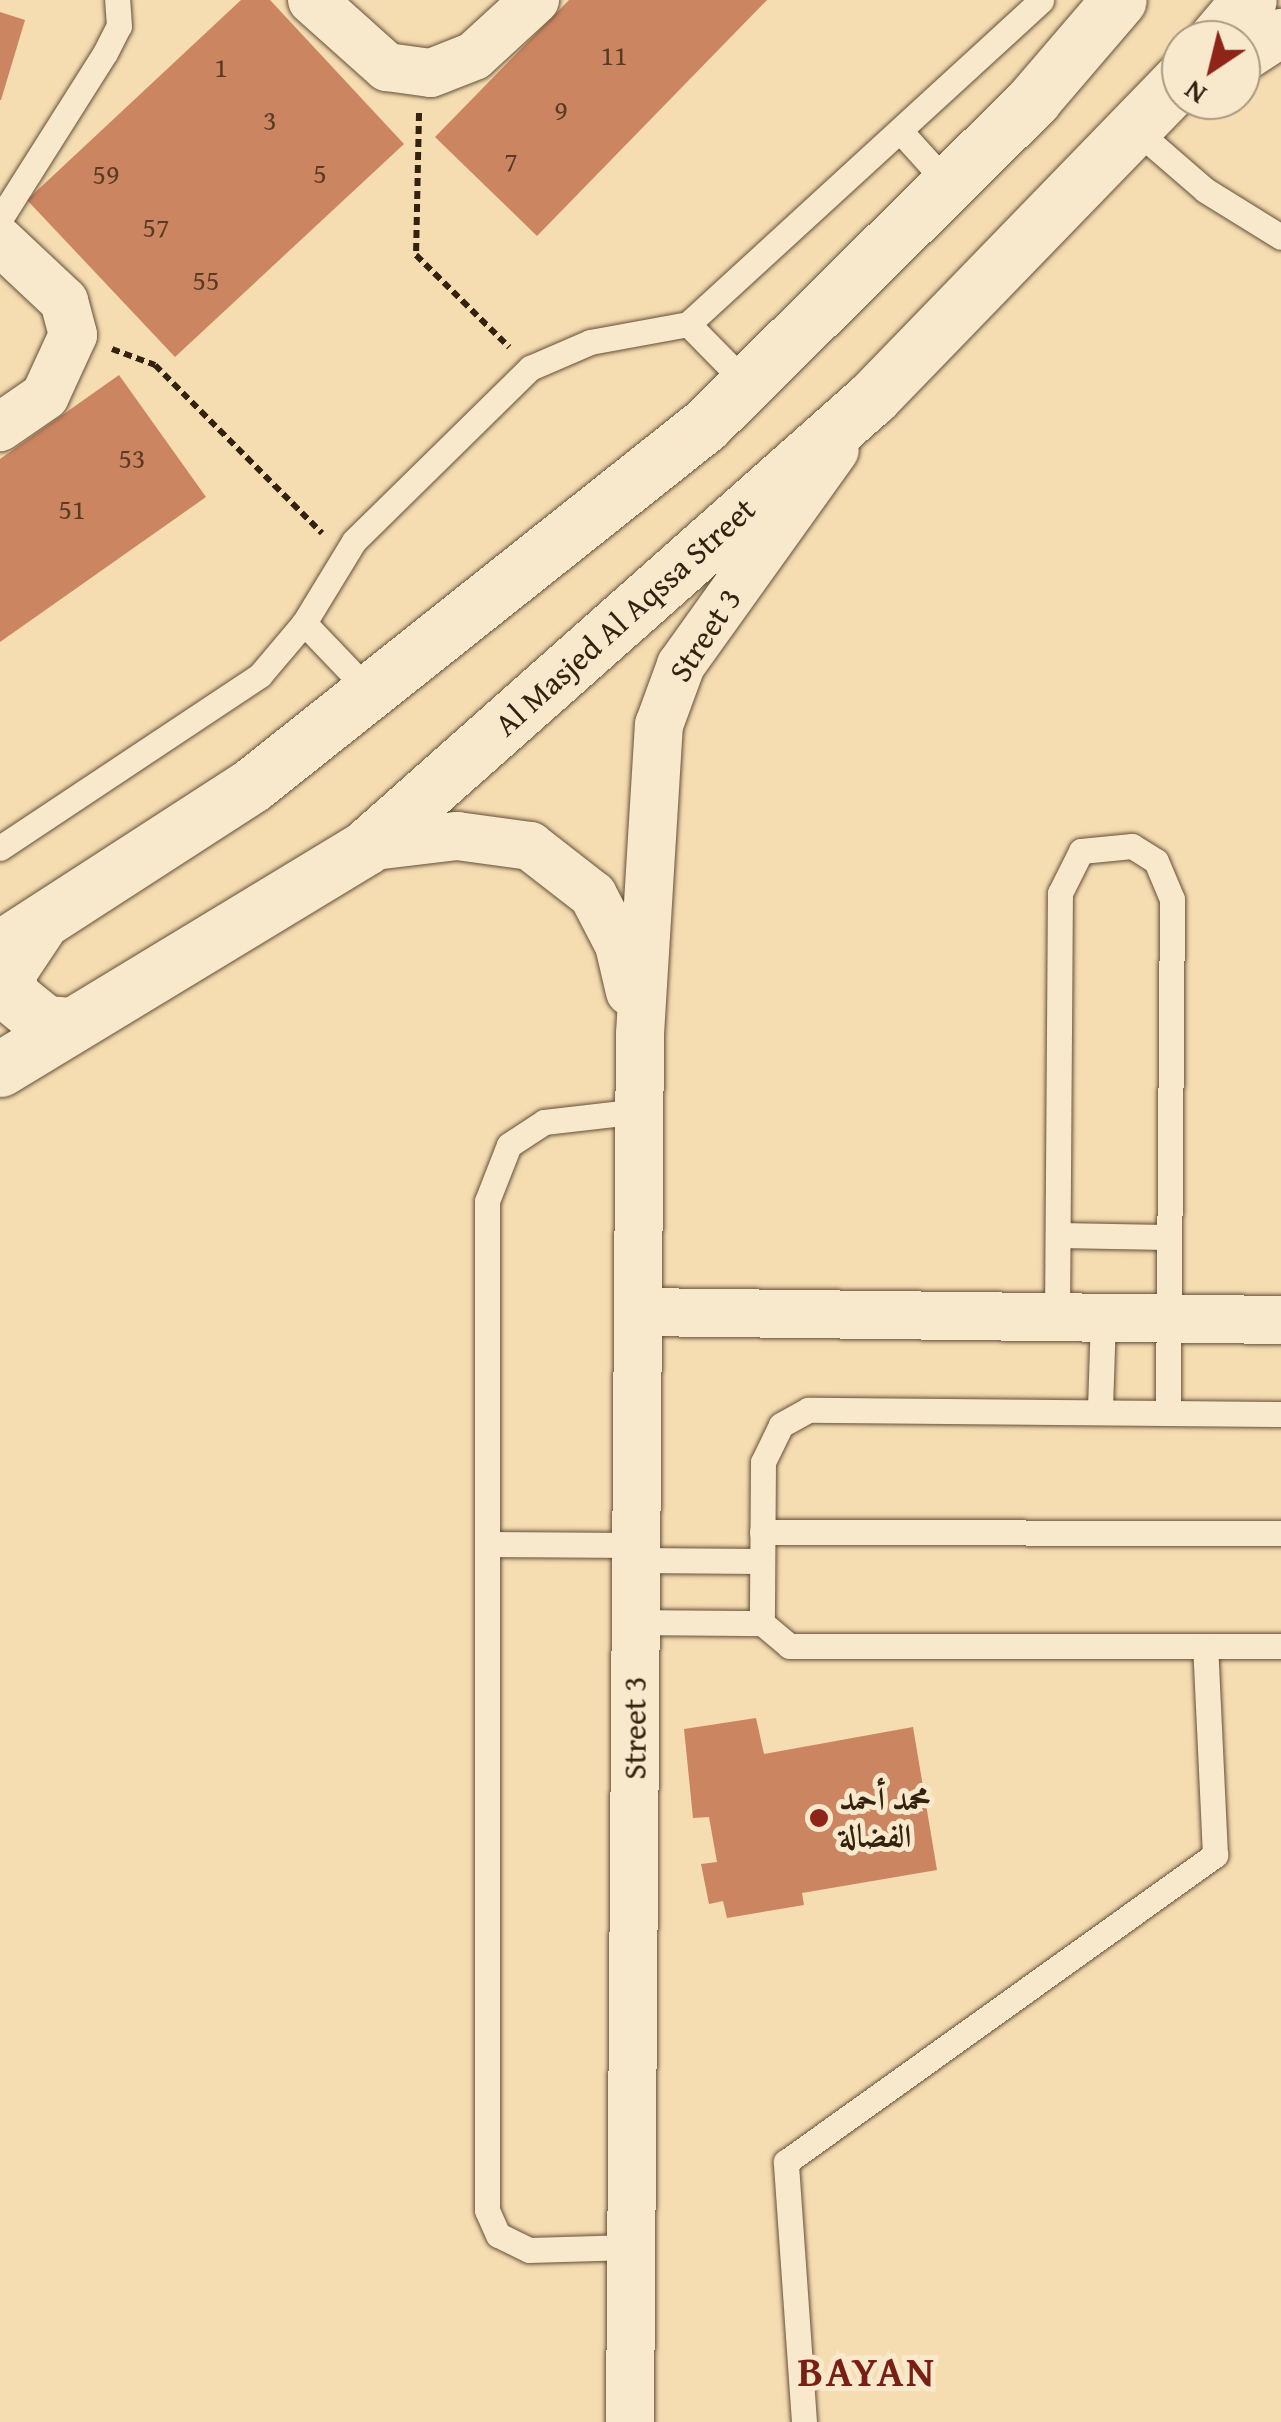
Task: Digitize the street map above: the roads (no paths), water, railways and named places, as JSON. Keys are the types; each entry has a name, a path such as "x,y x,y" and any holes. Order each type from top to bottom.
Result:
{"main road":[{"path":"71,1026 45,1023 13,997 6,975 19,938 252,785 371,693 746,383 948,184 1120,0"},
{"path":"1232,20 1249,0"},
{"name":"Al Masjed Al Aqssa Street","path":"0,1068 366,847 874,397 1161,103"}],"street":[{"path":"312,0 387,67 419,72 474,56 535,0"},
{"path":"1137,131 1161,114"},
{"path":"0,241 64,301 73,335 64,369 45,396 0,427"},
{"name":"Street 3","path":"630,2422 640,1034 654,770 668,694 701,634 874,397"},
{"name":"Street 3","path":"366,847 497,837 567,868 594,895 619,946 640,1034"},
{"path":"638,1312 1281,1320"}],"lane":[{"path":"0,219 105,53 119,26 117,0"},
{"path":"0,848 260,675 304,623 344,555 530,368 590,342 688,324 1041,0"},
{"path":"1137,131 1205,190 1281,238"},
{"path":"901,132 948,184"},
{"path":"688,324 746,383"},
{"path":"304,623 371,693"},
{"path":"1057,1317 1060,893 1082,851 1102,843 1132,846 1156,862 1172,900 1168,1410"},
{"path":"631,2247 529,2250 498,2235 487,2210 487,1202 495,1169 510,1145 544,1122 640,1111"},
{"path":"1058,1235 1167,1238"},
{"path":"1100,1408 1103,1318"},
{"path":"762,1623 762,1532 769,1442 808,1410 1100,1408 1281,1414"},
{"path":"762,1532 1281,1533"},
{"path":"487,1544 762,1561"},
{"path":"636,1622 762,1623 789,1646 1281,1646"},
{"path":"804,2422 786,2162 1215,1855 1205,1646"}],"place":[{"name":"محمد أحمد الفضالة","path":"819,1818"}],"district":[{"name":"BAYAN","path":"867,2371"}]}
